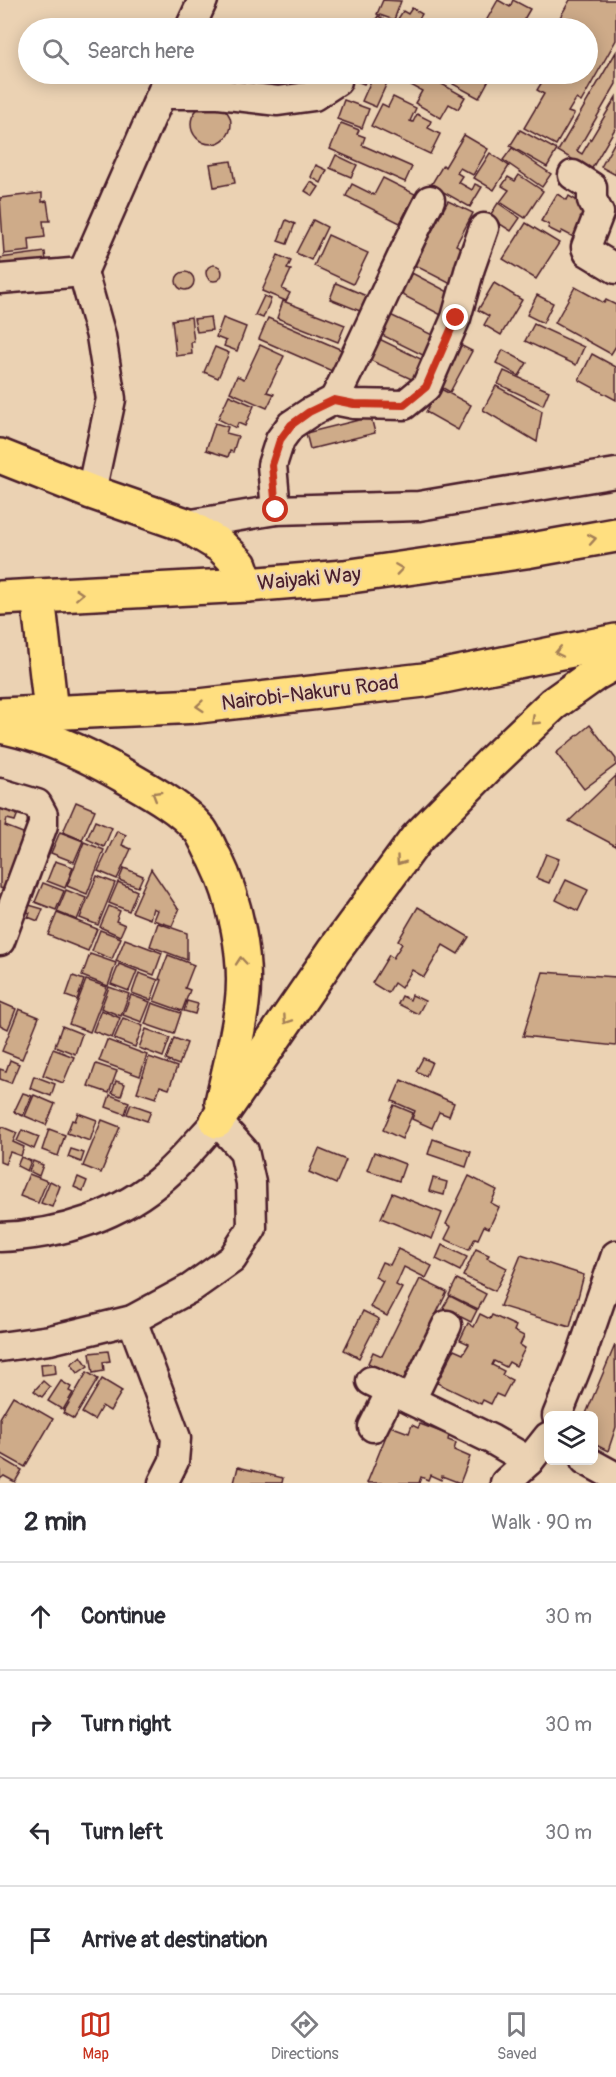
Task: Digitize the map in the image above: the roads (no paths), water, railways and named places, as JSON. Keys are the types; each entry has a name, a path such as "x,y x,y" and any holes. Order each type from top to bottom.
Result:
{"highway":[{"path":"0,456 91,492 186,525 221,546 240,565 247,585"},
{"name":"Waiyaki Way","path":"0,598 247,585 344,577 526,551 616,535"},
{"path":"38,596 51,712"},
{"name":"Nairobi-Nakuru Road","path":"0,715 199,706 424,680 616,640"},
{"path":"218,1121 334,951 417,838 553,704 616,662"},
{"path":"0,726 54,742 112,769 164,799 200,831 225,877 237,914 242,965 243,1002 218,1121"}],"street":[{"path":"195,18 203,0"},
{"path":"91,492 111,399 101,336 83,272 166,84 219,94 278,101 314,96 333,84"},
{"path":"573,175 592,187 592,200 599,213 586,247 588,252 616,269"},
{"path":"334,400 360,349 386,287 430,200"},
{"path":"276,510 272,465 280,440 291,425 309,412 334,400 354,404 404,405 426,387 463,299 470,268 484,228"},
{"path":"0,279 83,272"},
{"path":"186,525 276,510 419,506 616,473"},
{"path":"579,686 616,676"},
{"path":"0,793 37,804 43,815 44,825 0,941"},
{"path":"0,1237 30,1236 82,1224 123,1206 165,1176 218,1121 244,1151 251,1183 252,1228 232,1259 191,1288 132,1320 50,1340 0,1347"},
{"path":"559,1411 616,1256"},
{"path":"132,1320 176,1438 174,1461 163,1483"},
{"path":"373,1427 391,1391 447,1325"},
{"path":"391,1391 491,1439 529,1461"},
{"path":"505,1483 529,1461 544,1443"},
{"path":"593,1465 616,1477"}]}
